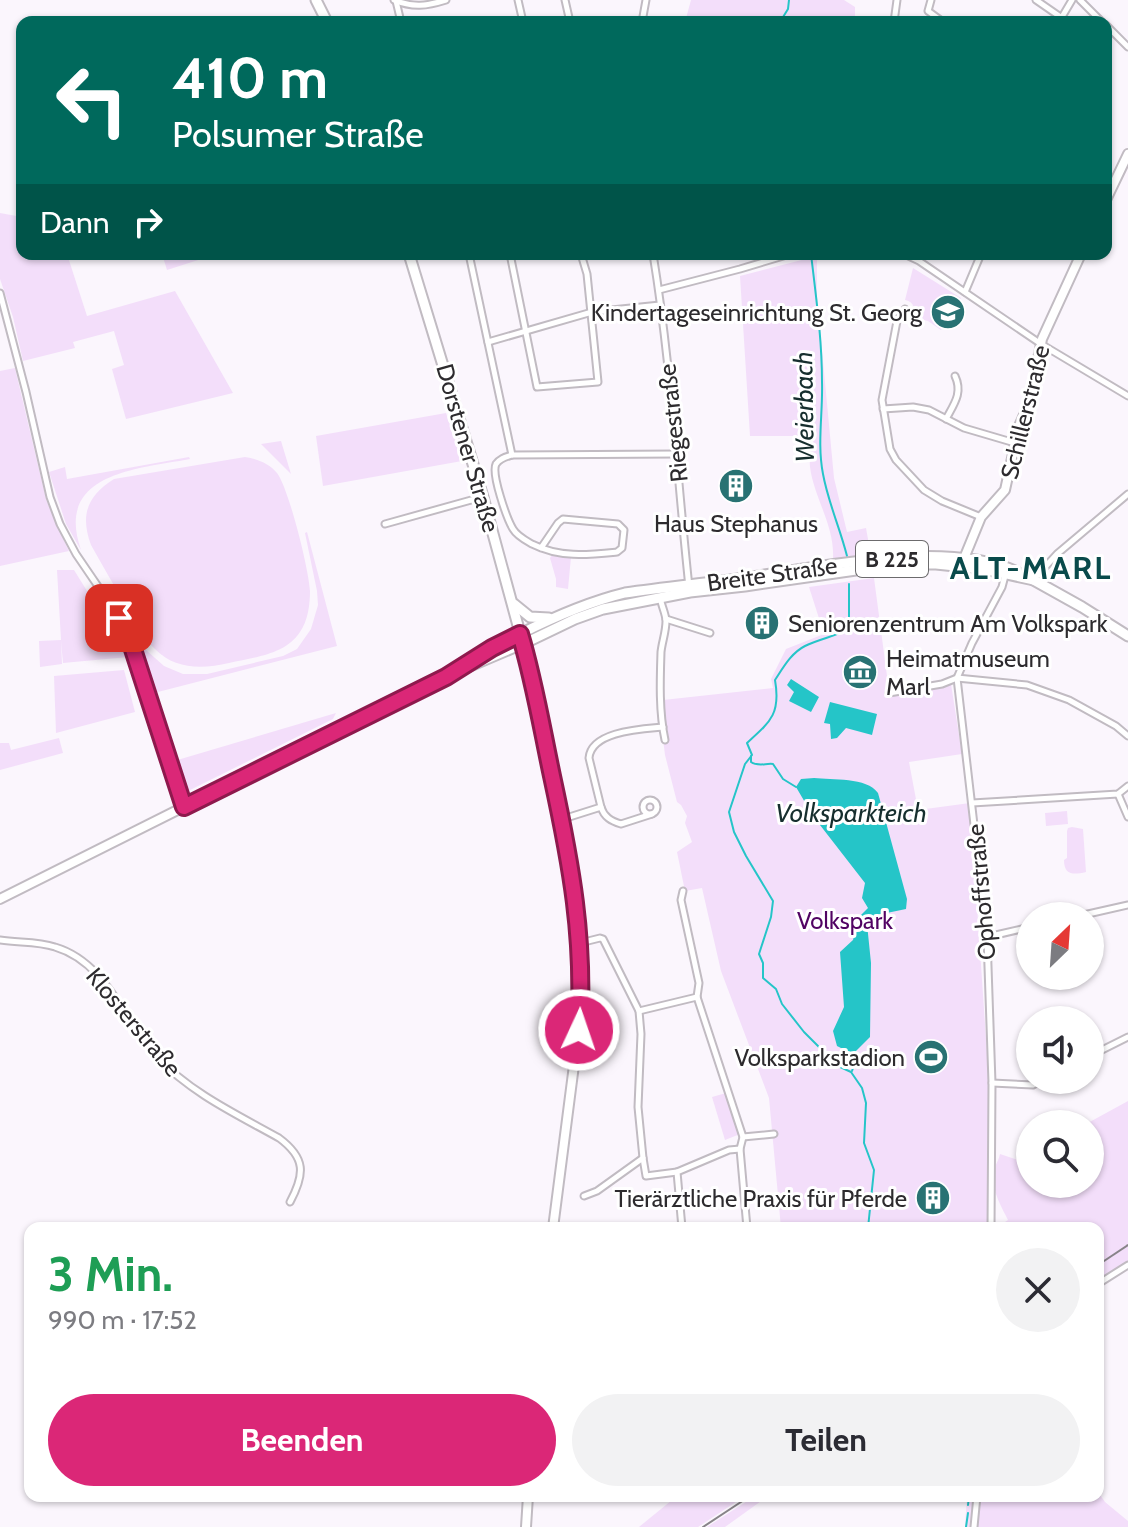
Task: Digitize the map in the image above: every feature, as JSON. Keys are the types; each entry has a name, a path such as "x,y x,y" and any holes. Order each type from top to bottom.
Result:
{"main road":[{"path":"1112,187 1128,154"},
{"name":"Dorstener Straße","path":"411,260 483,497 522,639"},
{"name":"Schillerstraße","path":"963,562 981,517 1005,490 1019,426 1029,404 1041,344 1078,260"},
{"name":"Breite Straße","path":"522,639 603,609 690,588 901,565 963,562 1034,580"},
{"name":"B 225","path":"1034,580 1128,636"},
{"name":"Breite Straße","path":"522,639 552,618 600,599 625,593 660,593"},
{"path":"514,604 530,617 552,618"},
{"path":"0,899 446,677 492,648 522,639 562,820 573,882 579,943 579,1030 554,1222"},
{"path":"526,1527 528,1502"}],"street":[{"path":"395,0 411,6 446,0"},
{"path":"1036,0 1055,16"},
{"path":"1080,0 1096,16"},
{"path":"1112,32 1128,47"},
{"path":"470,260 512,455"},
{"path":"511,260 537,387 598,382 592,312 583,260"},
{"name":"Riegestraße","path":"654,260 690,588"},
{"path":"659,290 770,260"},
{"path":"965,292 978,260"},
{"path":"919,261 1041,344 1128,396"},
{"path":"0,293 50,497 76,554 129,637 184,807"},
{"path":"488,342 592,312 660,305"},
{"path":"905,309 897,321 882,400 890,449 909,476 924,490 981,517"},
{"path":"946,419 958,397 959,385 955,376"},
{"path":"883,409 913,407 929,410 964,428 1015,443"},
{"path":"541,548 563,519 618,524 624,530 622,548 617,552 574,556 557,554 541,548 520,537 513,529 495,481 493,472 501,459 512,455 677,454"},
{"path":"1034,580 1057,554 1128,494"},
{"path":"385,524 483,497"},
{"path":"957,678 1002,587 1006,571"},
{"path":"660,593 666,619 661,649 665,740"},
{"path":"666,619 710,633"},
{"path":"889,693 942,684 957,678 1009,682 1069,700 1128,736"},
{"name":"Ophoffstraße","path":"957,678 987,937 992,1083 991,1222"},
{"path":"652,814 621,824 603,815 589,758 593,745 618,733 663,727"},
{"path":"972,803 1118,794 1128,786"},
{"path":"1118,794 1128,817"},
{"path":"562,820 601,807"},
{"path":"683,891 681,900 699,983 697,997 743,1137 740,1149 746,1222"},
{"path":"1104,910 1128,905"},
{"path":"987,937 1016,930"},
{"path":"579,943 603,939 639,1011 638,1107 646,1176 677,1172 729,1150 740,1149"},
{"name":"Klosterstraße","path":"0,940 44,944 69,952 81,960 119,1001 157,1057 178,1077 211,1101 287,1144 297,1158 301,1174 301,1181 290,1202"},
{"path":"639,1011 697,997"},
{"path":"1104,1049 1128,1037"},
{"path":"992,1083 1016,1084"},
{"path":"743,1137 774,1134"},
{"path":"584,1196 597,1191 643,1158"},
{"path":"677,1172 681,1222"},
{"path":"1104,1280 1128,1265"},
{"path":"974,1527 976,1502"}],"green space":[{"path":"691,0 844,0 855,7 855,16 687,16"},
{"path":"0,213 16,216 16,260 69,260 87,316 175,291 233,393 126,419 112,369 124,365 114,331 73,342 75,348 23,361 0,279"},
{"path":"164,260 198,260 167,270"},
{"path":"802,260 817,260 817,297 834,478 847,532 866,528 871,556 833,559 831,535 810,467 813,436 750,436 740,276"},
{"path":"913,268 961,298 941,330 928,321 910,317 914,307 905,300"},
{"path":"15,368 46,499 69,551 0,566 0,371"},
{"path":"446,413 462,461 323,486 316,436"},
{"path":"281,441 291,474 261,444"},
{"path":"189,457 125,472 106,479 90,490 79,505 76,524 81,550 66,524 49,472 65,467 67,479"},
{"path":"245,457 274,470 282,482 298,530 309,581 307,618 294,640 268,654 209,666 190,666 171,661 147,640 91,545 86,524 88,507 97,492 114,479"},
{"path":"307,532 337,646 154,693 137,642 164,666 183,674 207,674 283,656 297,649 311,629 318,605"},
{"path":"552,555 571,557 568,589 556,587"},
{"path":"57,570 74,570 128,657 63,663 61,641 62,664 40,667 39,641 61,640"},
{"name":"Volkspark","path":"874,578 889,691 951,684 962,754 909,762 918,810 970,803 989,1083 989,1222 780,1222 769,1098 721,971 702,888 685,891 677,852 692,842 685,823 687,816 677,802 665,755 663,739 668,738 663,700 773,688 771,679 786,649 824,634 809,587"},
{"path":"124,670 135,712 56,733 54,676"},
{"path":"336,713 333,719 184,793 174,761"},
{"path":"59,738 63,753 0,770 0,743 9,743 11,750"},
{"path":"1067,811 1068,824 1046,826 1045,813"},
{"path":"1072,827 1083,829 1086,872 1077,874 1070,873 1064,865 1067,831"},
{"path":"726,1093 740,1134 725,1140 712,1097"},
{"path":"1128,1101 1128,1261 1104,1275 1104,1222 1005,1222 1008,1220 993,1181 1000,1154 1016,1159 1016,1198 1104,1198 1104,1114"},
{"path":"1104,1501 1128,1521 1128,1527 965,1527 967,1502"},
{"path":"670,1502 736,1502 698,1527 639,1527"},
{"path":"746,1502 760,1502 725,1527 707,1527"}],"water":[{"path":"791,679 819,697 811,712 789,701 794,692 787,685"},
{"path":"830,702 877,714 872,735 846,728 837,738 831,739 830,724 824,723"},
{"name":"Volksparkteich","path":"801,779 858,782 878,793 907,899 906,909 861,921 860,916 868,908 862,898 865,883 813,816 796,787"},
{"path":"867,924 871,963 870,1037 853,1054 837,1046 833,1031 844,1007 840,952 853,940 857,925"}],"waterway":[{"name":"Weierbach","path":"784,16 789,0"},
{"name":"Weierbach","path":"812,260 821,350 821,462 847,556"},
{"name":"Weierbach","path":"849,584 849,620 854,626 800,649 781,671 775,680 775,709 768,723 747,743 752,755 745,764 729,812 734,832 773,901 759,954 763,963 763,978 776,989 782,1004 804,1032 838,1066 851,1072 862,1088 866,1103 864,1143 874,1170 869,1222"},
{"path":"751,756 751,762 759,765 773,764 783,779 796,787"},
{"path":"852,1071 855,1062 853,1054"},
{"name":"Weierbach","path":"966,1527 968,1513"}],"railway":[{"path":"1104,1261 1128,1245"},
{"path":"703,1527 741,1502"}],"place":[{"name":"Kindertageseinrichtung St. Georg","path":"948,312"},
{"name":"Haus Stephanus","path":"736,486"},
{"name":"Seniorenzentrum Am Volkspark","path":"762,623"},
{"name":"Heimatmuseum Marl","path":"860,672"},
{"name":"Volksparkstadion","path":"931,1057"},
{"name":"Tierärztliche Praxis für Pferde","path":"933,1198"}],"district":[{"name":"ALT-MARL","path":"1031,567"}],"route":[{"path":"119,618 129,637 184,807 446,677 520,634 543,730 573,882 581,956 579,1030"}]}
